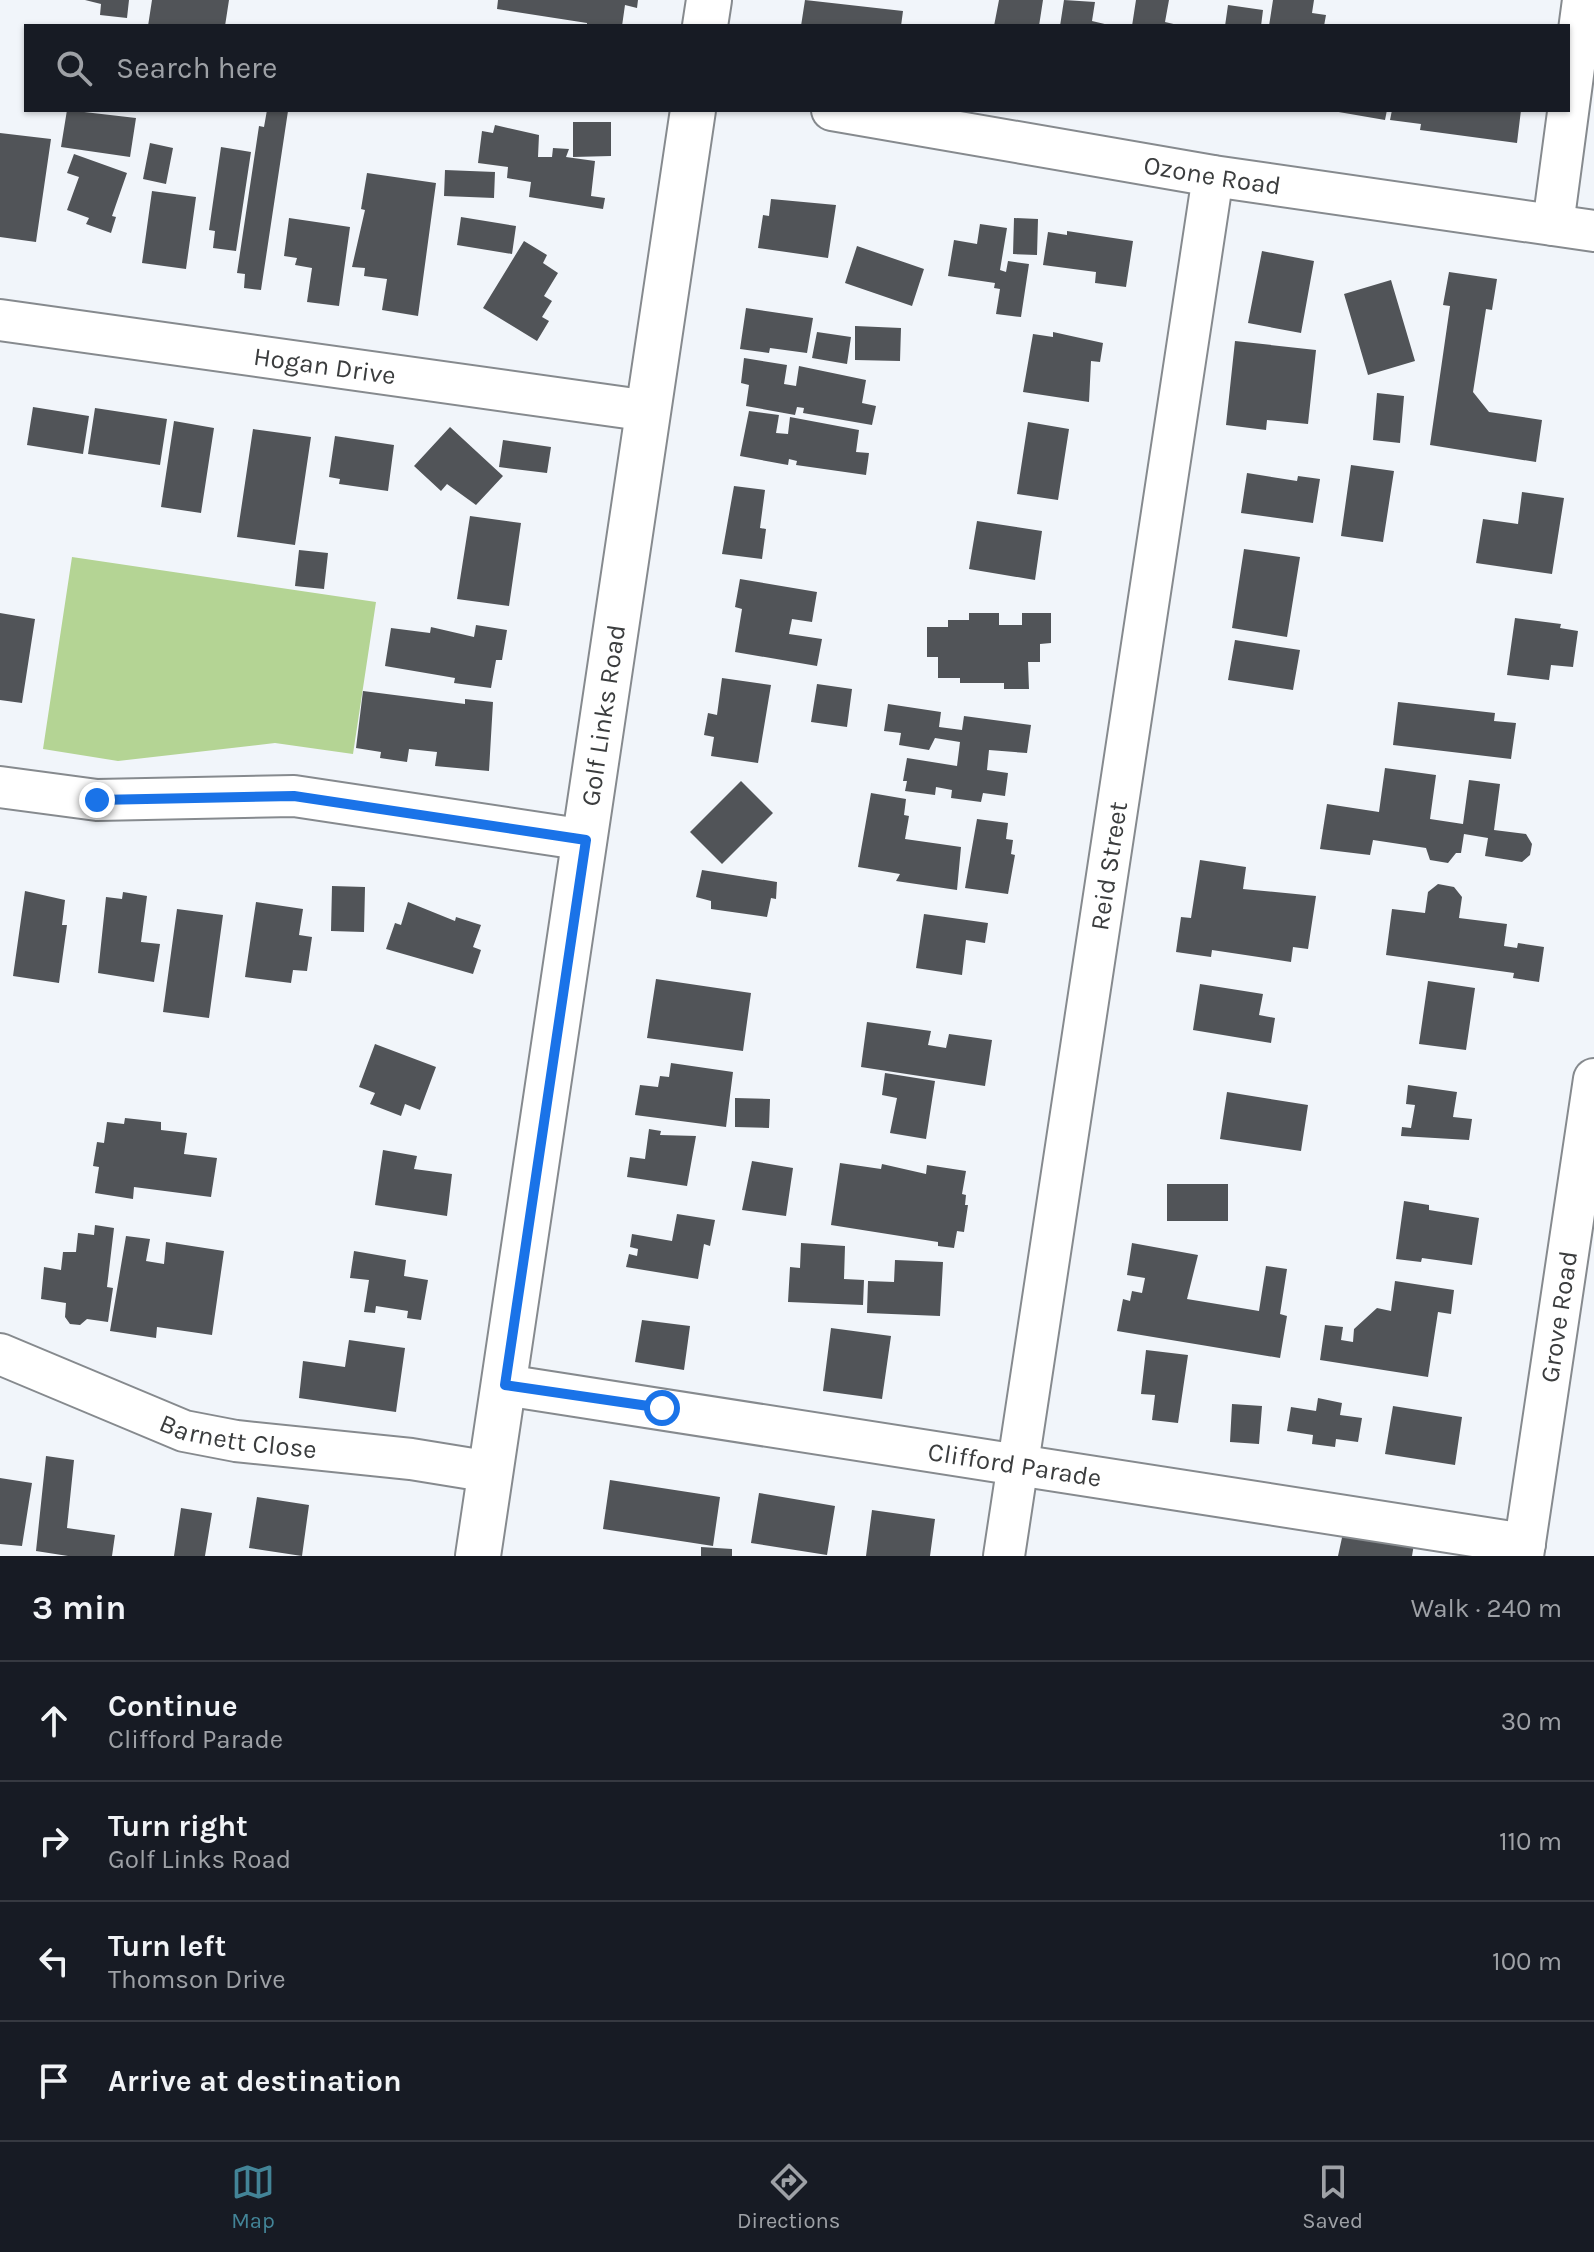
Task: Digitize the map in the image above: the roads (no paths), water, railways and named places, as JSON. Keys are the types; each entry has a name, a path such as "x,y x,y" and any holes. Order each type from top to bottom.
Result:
{"main road":[{"path":"705,24 709,0"},
{"name":"Golf Links Road","path":"478,1556 693,112"}],"street":[{"path":"1570,98 1583,0"},
{"name":"Ozone Road","path":"844,112 1213,176 1594,231"},
{"path":"1553,225 1568,112"},
{"name":"Reid Street","path":"1004,1556 1213,176"},
{"name":"Hogan Drive","path":"0,320 649,411"},
{"path":"0,787 97,800 294,796 586,840"},
{"name":"Grove Road","path":"1524,1550 1594,1079"},
{"name":"Barnett Close","path":"0,1354 184,1431 236,1441 411,1459 491,1472"},
{"name":"Clifford Parade","path":"505,1385 1524,1550"}]}
